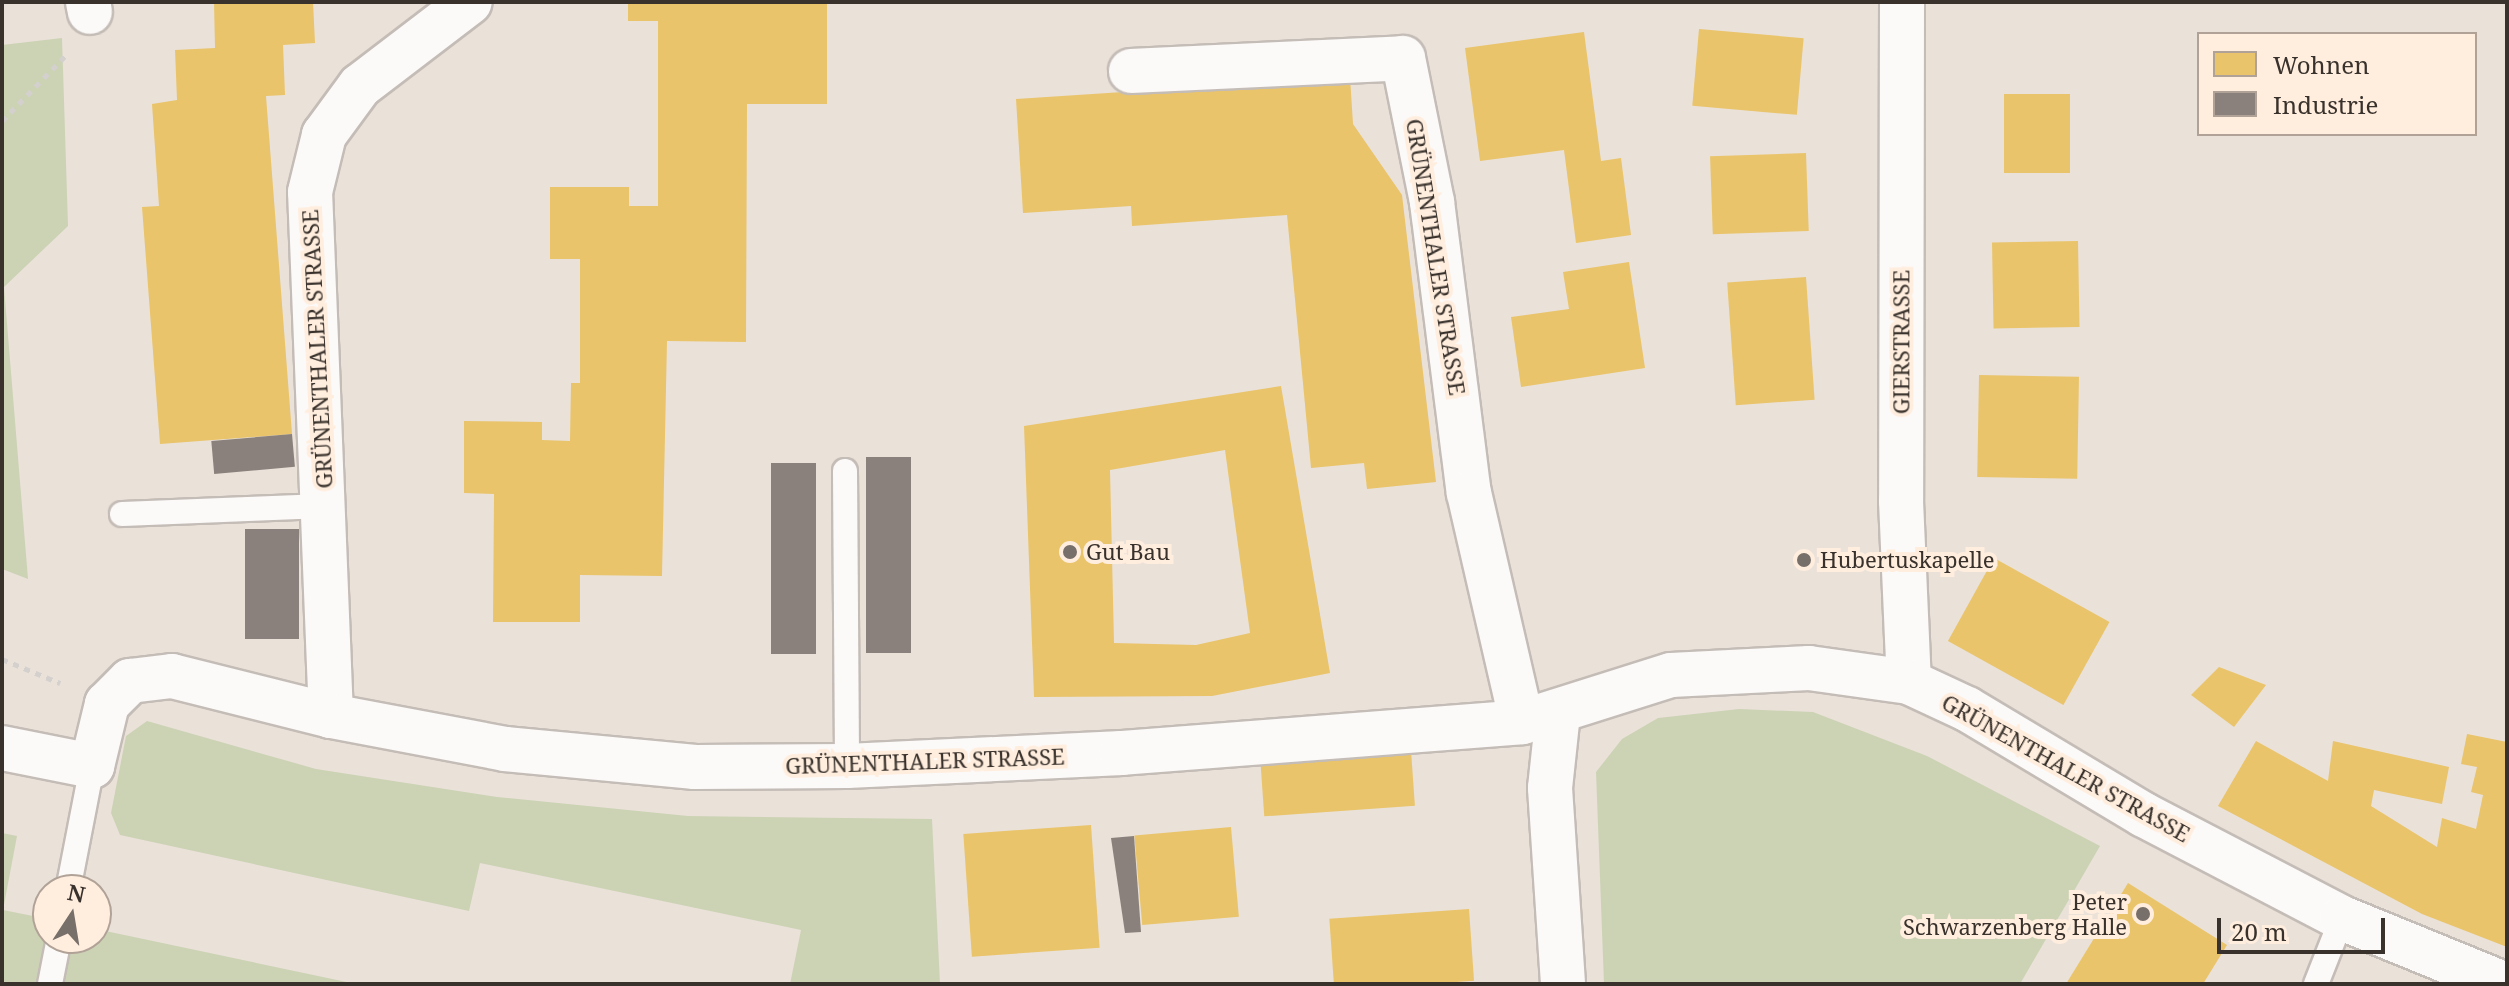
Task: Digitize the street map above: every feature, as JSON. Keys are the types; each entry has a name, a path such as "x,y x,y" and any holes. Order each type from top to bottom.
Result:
{"street":[{"name":"GRÜNENTHALER STRASSE","path":"331,716 310,192 324,135 360,86 470,2"},
{"name":"GIERSTRASSE","path":"1902,2 1901,501 1909,682"},
{"name":"GRÜNENTHALER STRASSE","path":"1131,71 1403,58 1432,202 1469,493 1540,717 1550,788 1563,984"},
{"name":"GRÜNENTHALER STRASSE","path":"107,704 130,681 172,676 331,716 505,749 695,767 847,766 1122,753 1540,717 1671,675 1809,668 1909,682 1967,709 2144,815 2342,918 2504,984"},
{"path":"2,748 92,766 107,704"}],"lane":[{"path":"845,471 847,766"},
{"path":"122,514 324,506"},
{"path":"71,874 92,766"},
{"path":"2316,984 2342,918"},
{"path":"50,984 56,954"}],"path":[{"path":"2,121 86,36 89,7"},
{"path":"2,659 107,704"}],"green space":[{"path":"62,38 68,226 4,287 28,579 2,569 2,45"},
{"path":"1739,709 1813,712 1927,756 2100,846 2020,984 1604,984 1596,772 1622,739 1658,718"},
{"path":"147,721 316,769 497,797 688,816 932,819 940,984 790,984 801,930 480,863 469,911 120,835 111,813 126,736"},
{"path":"2,833 17,836 3,910 32,916 32,954 112,954 112,932 356,984 2,984"}],"building: Wohnen":[{"path":"214,2 313,2 315,43 283,45 285,95 266,96 292,434 160,444 142,207 159,206 152,104 177,100 175,50 215,48"},
{"path":"628,2 827,2 827,104 747,104 746,342 667,341 662,576 580,575 580,622 493,622 494,494 464,493 464,421 542,422 542,440 570,441 571,383 580,383 580,259 550,259 550,187 629,187 629,206 658,206 658,21 628,21"},
{"path":"1699,29 1804,38 1797,115 1692,106"},
{"path":"1584,32 1601,161 1621,158 1631,235 1576,243 1564,150 1480,161 1465,48"},
{"path":"1350,77 1353,124 1402,195 1436,482 1367,489 1364,463 1311,468 1287,215 1132,226 1131,206 1023,213 1016,99"},
{"path":"2004,94 2070,94 2070,173 2004,173"},
{"path":"1806,153 1809,231 1713,234 1710,156"},
{"path":"2078,241 2080,327 1994,328 1992,243"},
{"path":"1629,262 1645,368 1521,387 1511,317 1569,309 1563,272"},
{"path":"1806,277 1815,400 1736,405 1727,283"},
{"path":"1979,375 2079,377 2077,479 1977,477"},
{"name":"Gut Bau","path":"1281,386 1330,673 1212,696 1034,697 1024,426","holes":["1225,450 1250,633 1196,645 1114,643 1110,470"]},
{"path":"1994,558 2109,622 2063,705 1948,641"},
{"path":"2219,667 2266,685 2234,727 2191,695"},
{"path":"2467,734 2507,742 2507,947 2422,914 2218,806 2256,741 2328,781 2333,741 2449,767 2442,804 2374,790 2371,806 2437,847 2442,818 2476,829 2483,795 2471,792 2477,767 2461,764"},
{"path":"1410,736 1415,806 1264,816 1259,747"},
{"path":"1091,825 1100,948 972,957 963,834"},
{"path":"1231,827 1239,917 1142,925 1134,835"},
{"name":"Peter Schwarzenberg Halle","path":"2128,883 2227,945 2203,984 2066,984"},
{"path":"1469,909 1474,981 1334,984 1329,919"}],"building: Industrie":[{"path":"292,434 295,467 214,474 211,441"},
{"path":"866,457 911,457 911,653 866,653"},
{"path":"771,463 816,463 816,654 771,654"},
{"path":"245,529 299,529 299,639 245,639"},
{"path":"1134,836 1141,932 1125,933 1111,838"}],"place":[{"name":"Gut Bau","path":"1070,552"},
{"name":"Hubertuskapelle","path":"1804,560"},
{"name":"Peter Schwarzenberg Halle","path":"2143,914"}]}
